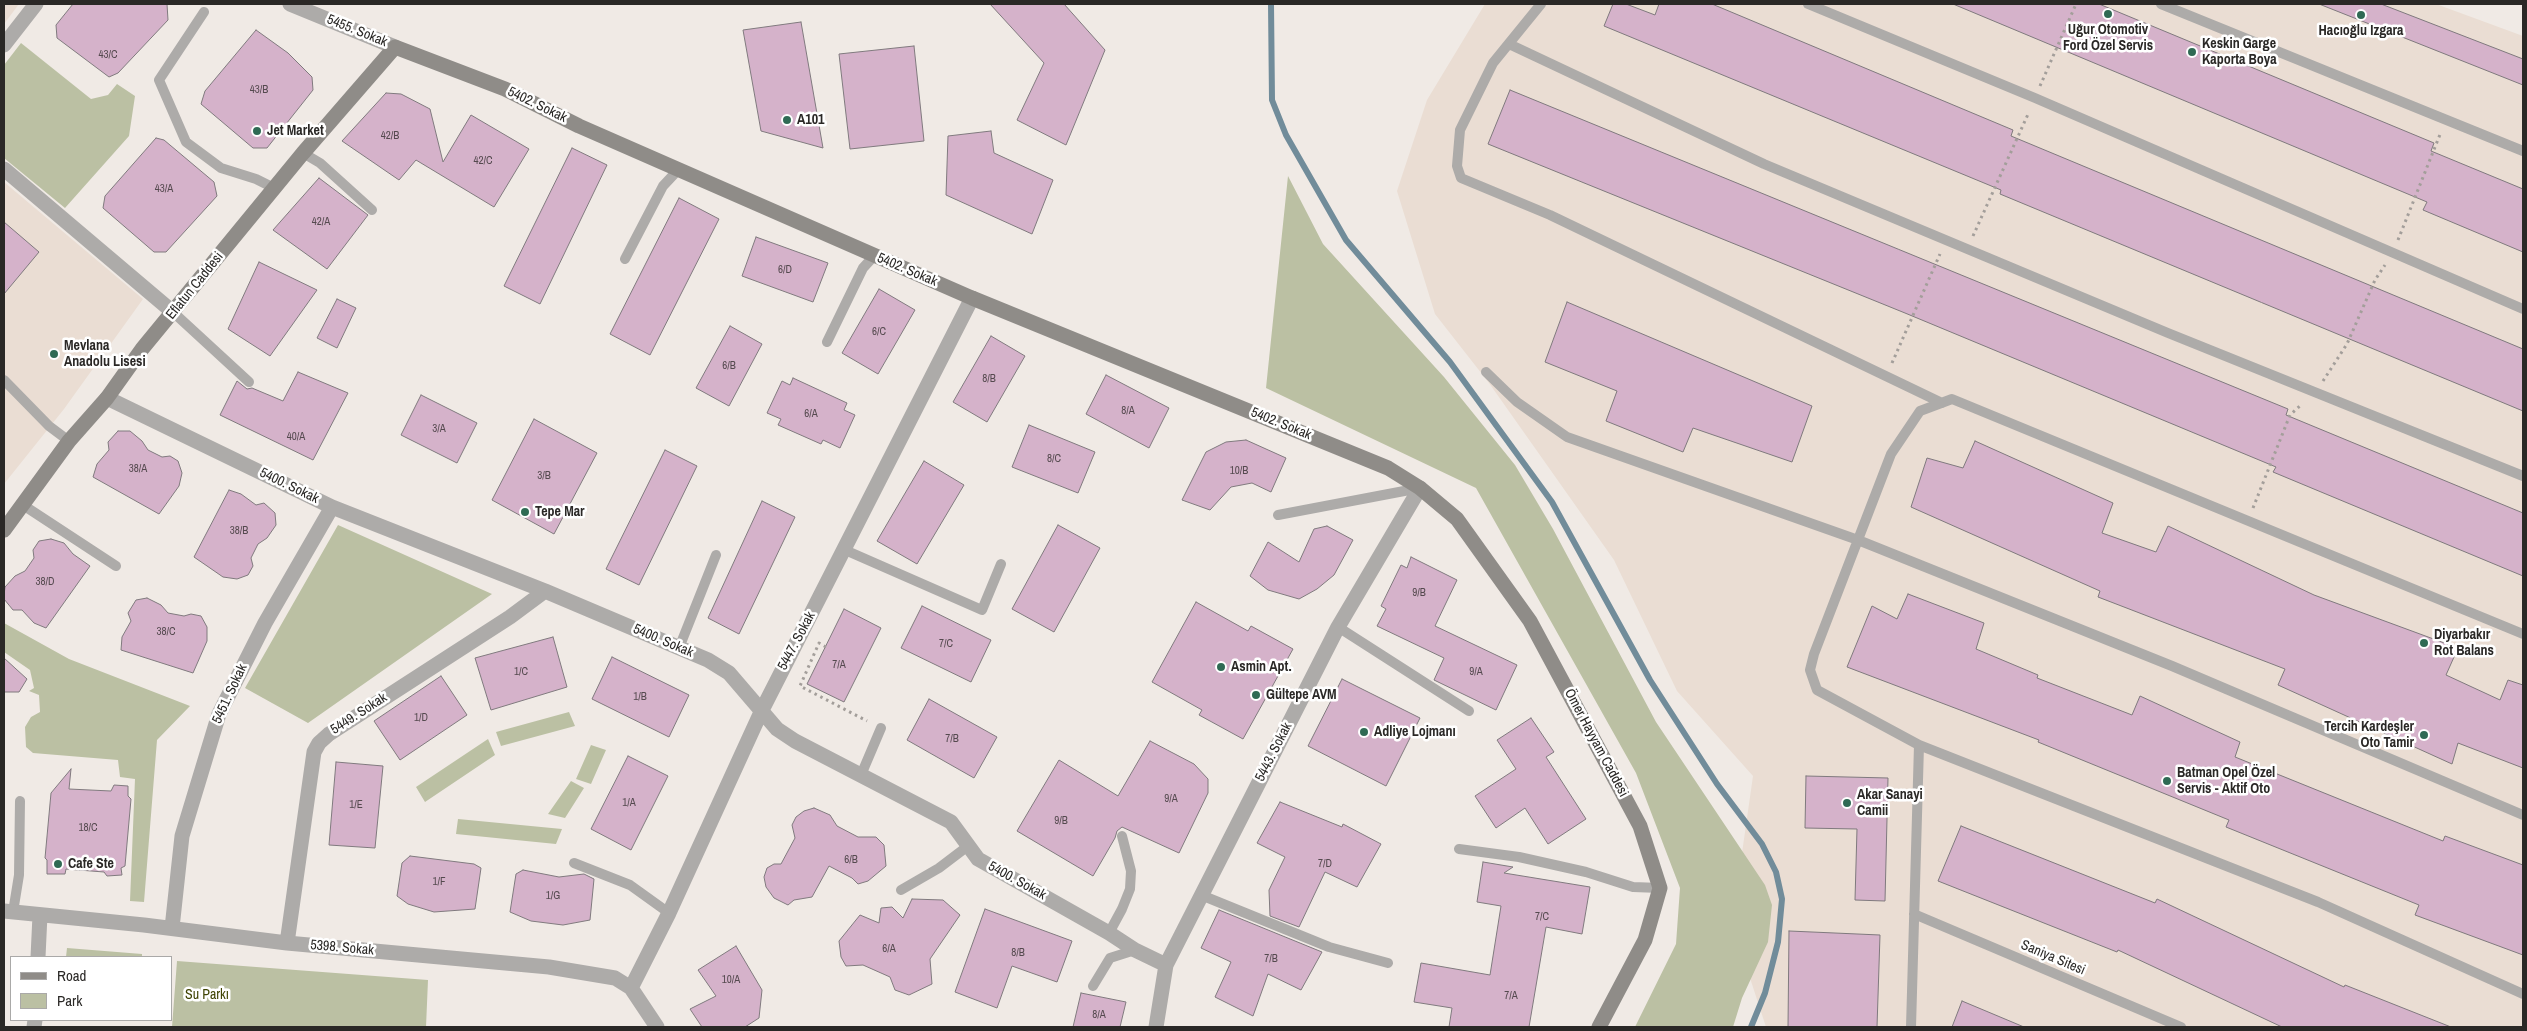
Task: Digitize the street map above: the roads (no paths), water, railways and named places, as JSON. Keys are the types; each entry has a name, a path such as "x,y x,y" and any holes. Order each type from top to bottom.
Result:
{"street":[{"path":"4,45 36,4"},
{"name":"5455. Sokak","path":"290,4 395,47"},
{"name":"Eflatun Caddesi","path":"4,530 69,442 107,398 142,349 174,313 303,153 395,47"},
{"name":"5402. Sokak","path":"395,47 505,89 579,126 972,298 1388,468 1420,488"},
{"path":"4,169 174,313"},
{"name":"5447. Sokak","path":"631,988 669,913 761,712 972,298"},
{"name":"5400. Sokak","path":"107,398 332,508 545,591 708,660 729,673 777,729 796,741 951,822 978,859 1136,950 1166,965"},
{"name":"5443. Sokak","path":"1156,1027 1166,965 1338,627 1420,488"},
{"name":"Ömer Hayyam Caddesi","path":"1420,488 1457,519 1530,621 1640,826 1660,888"},
{"name":"5451. Sokak","path":"172,928 182,836 219,714 265,623 332,508"},
{"name":"5449. Sokak","path":"287,943 314,752 318,743 328,734 510,617 545,591"},
{"path":"1599,1027 1645,940 1660,888"},
{"name":"5398. Sokak","path":"8,912 172,928 287,943 549,967 615,978 631,988 657,1027"},
{"path":"38,956 40,915"}],"lane":[{"path":"1541,4 1493,63 1460,130 1457,166 1462,178 1559,219 1942,403"},
{"path":"1808,4 2035,98 2523,309"},
{"path":"2161,4 2523,151"},
{"path":"204,12 159,80 186,142 220,168 256,179 274,188"},
{"path":"1509,44 1764,164 2523,476"},
{"path":"303,153 320,163 372,210"},
{"path":"625,259 663,186 678,170"},
{"path":"827,342 864,268 874,256"},
{"path":"174,313 249,382"},
{"path":"1486,372 1517,402 1567,437 1858,540 2172,666 2523,815"},
{"path":"4,380 49,426 69,442"},
{"path":"2523,634 1952,399 1920,411 1891,454 1814,654 1810,670 1817,690 1919,745 2318,902 2523,994"},
{"path":"1278,514 1420,488"},
{"path":"23,505 116,566"},
{"path":"845,550 982,610 1002,564"},
{"path":"679,648 716,554"},
{"path":"1338,627 1470,711"},
{"path":"861,774 881,728"},
{"path":"1911,1027 1919,745"},
{"path":"8,912 19,875 20,801"},
{"path":"1109,933 1130,889 1131,871 1122,836"},
{"path":"901,890 939,868 968,846"},
{"path":"1459,849 1519,857 1586,872 1633,887 1660,888"},
{"path":"574,863 630,884 669,913"},
{"path":"1201,895 1329,947 1388,964"},
{"name":"Saniya Sitesi","path":"1914,914 2181,1027"},
{"path":"1093,986 1110,958 1136,950"}],"waterway":[{"path":"1271,4 1272,100 1286,135 1346,240 1450,362 1552,502 1650,680 1717,784 1762,844 1776,872 1782,899 1778,942 1765,993 1751,1027"}],"place":[{"name":"Uğur Otomotiv Ford Özel Servis","path":"2108,14"},
{"name":"Hacıoğlu Izgara","path":"2361,15"},
{"name":"Keskin Garge Kaporta Boya","path":"2192,52"},
{"name":"A101","path":"787,120"},
{"name":"Jet Market","path":"257,131"},
{"name":"Mevlana Anadolu Lisesi","path":"54,354"},
{"name":"Tepe Mar","path":"525,512"},
{"name":"Diyarbakır Rot Balans","path":"2424,643"},
{"name":"Asmin Apt.","path":"1221,667"},
{"name":"Gültepe AVM","path":"1256,695"},
{"name":"Adliye Lojmanı","path":"1364,732"},
{"name":"Tercih Kardeşler Oto Tamir","path":"2424,735"},
{"name":"Batman Opel Özel Servis - Aktif Oto","path":"2167,781"},
{"name":"Akar Sanayi Camii","path":"1847,803"},
{"name":"Cafe Ste","path":"58,864"}],"park label":[{"name":"Su Parkı","path":"207,995"}]}
